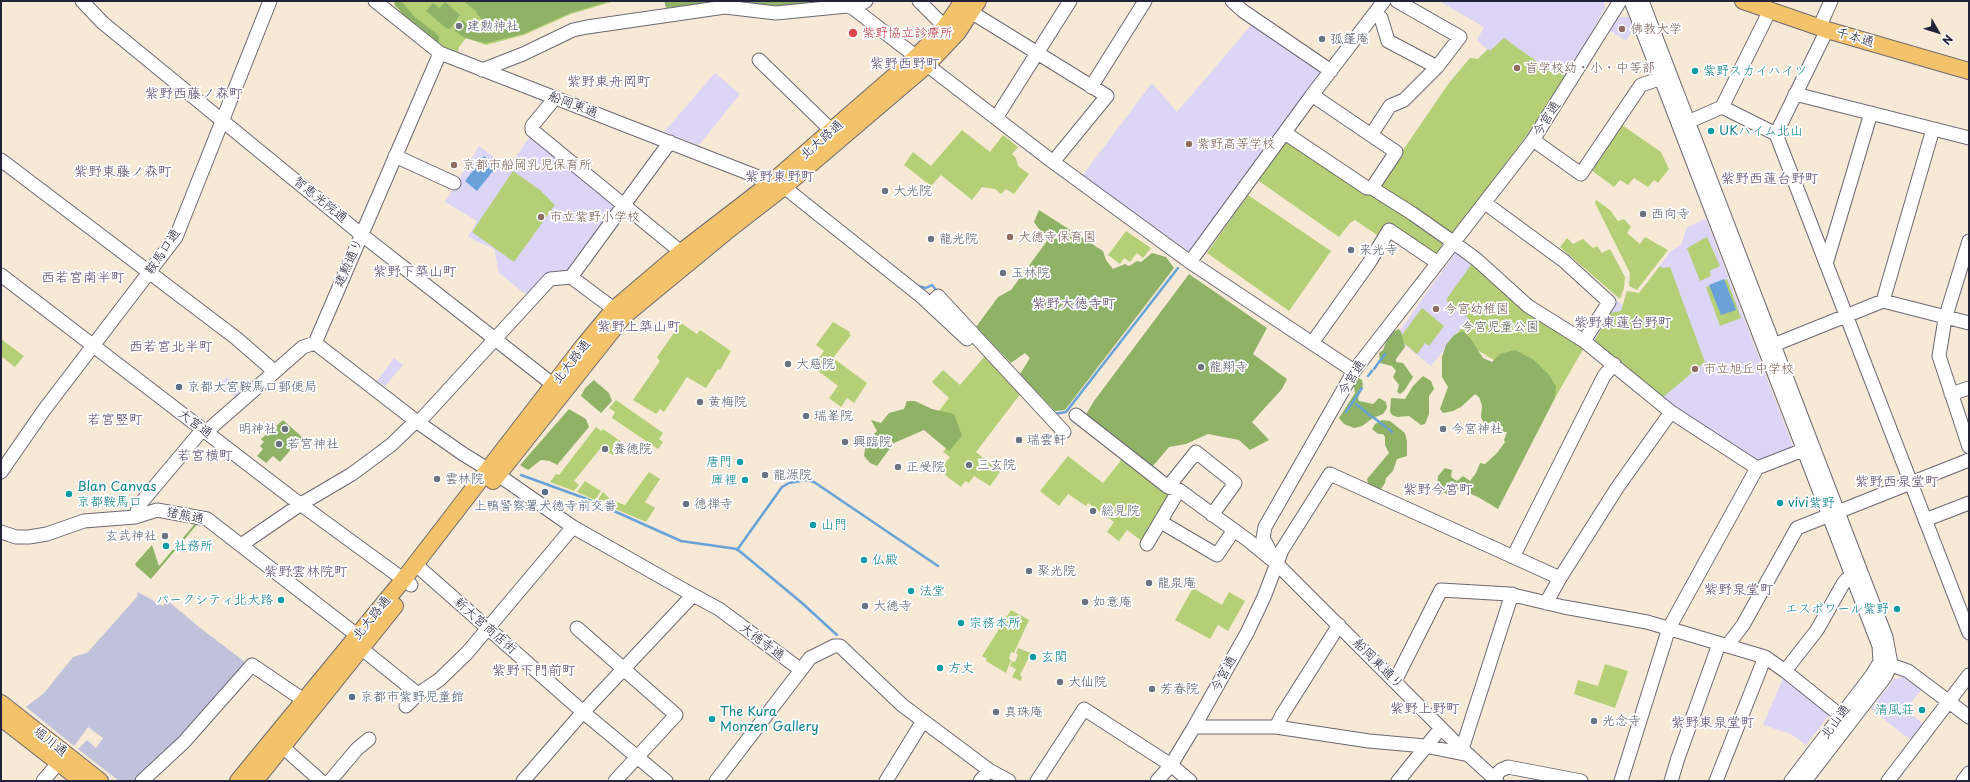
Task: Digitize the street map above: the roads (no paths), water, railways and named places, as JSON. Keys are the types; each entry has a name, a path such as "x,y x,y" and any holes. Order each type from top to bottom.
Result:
{"main road":[{"name":"千本通","path":"1743,1 1823,29 1969,71"},
{"name":"北大路通","path":"238,781 278,743 407,583 559,389 624,316 726,232 778,185 921,62 946,27 971,5"},
{"name":"北大路通","path":"559,389 614,310 681,252 778,185 832,131 950,41 971,5"},
{"name":"北大路通","path":"255,781 305,701 360,642"},
{"name":"堀川通","path":"1,704 5,720 100,781"},
{"name":"堀川通","path":"62,758 82,781"}],"street":[{"name":"智恵光院通","path":"82,1 103,23 222,121 494,340 559,389"},
{"name":"鞍馬口通","path":"1,472 34,424 176,237 270,1"},
{"name":"船岡東通","path":"375,1 440,53 778,185 956,323 1064,432"},
{"path":"853,8 866,1"},
{"path":"919,1 946,27"},
{"path":"996,118 1070,1"},
{"path":"1232,1 1243,11 1331,71"},
{"path":"1190,262 1312,95 1384,1"},
{"path":"1370,135 1390,106 1404,100 1437,67 1460,37 1397,1"},
{"name":"今宮通","path":"1156,781 1170,765 1194,727 1247,633 1277,564 1263,538 1265,527 1354,371 1533,140 1620,1"},
{"path":"1631,1 1666,76"},
{"path":"1642,1 1666,76 1808,448 1886,638 1886,663"},
{"path":"1776,134 1796,94 1823,29 1832,1"},
{"path":"1092,86 1141,2"},
{"path":"971,5 1037,53 1107,96 1053,162"},
{"path":"482,70 522,54 573,30 587,27 725,7 776,13 848,6 853,8 921,62 1053,162 1190,262 1354,371"},
{"path":"1684,124 1722,107 1770,10"},
{"path":"1374,14 1381,18 1388,40 1437,67"},
{"name":"建勲通り","path":"315,343 440,53"},
{"path":"759,60 832,131"},
{"path":"1533,140 1581,174 1634,93 1641,85 1666,76"},
{"path":"1796,94 1969,138"},
{"path":"1312,95 1396,152 1372,188"},
{"path":"555,98 532,126 532,130 681,252"},
{"path":"1722,107 1776,134 1969,633"},
{"path":"1826,264 1871,114"},
{"path":"1883,301 1933,129"},
{"path":"1285,133 1367,188 1372,188 1454,242 1476,259 1528,306 1584,341 1614,364 1670,412 1757,468"},
{"path":"571,277 670,142"},
{"path":"395,156 454,183"},
{"path":"1,160 236,338 274,372"},
{"path":"1485,203 1564,261 1609,302 1584,341"},
{"path":"1312,343 1369,263 1388,230 1438,263"},
{"path":"1969,241 1946,317 1939,356 1969,447"},
{"name":"大宮通","path":"1,275 204,431 407,583"},
{"path":"241,545 301,504 352,474 391,445 417,422 550,279 571,277 614,310"},
{"path":"1769,346 1883,301 1969,323"},
{"path":"135,517 140,504 204,431 303,347 315,343"},
{"name":"大徳寺通","path":"315,343 417,422 573,527 719,609 800,670"},
{"path":"1513,557 1604,376 1614,364"},
{"path":"1951,394 1969,388"},
{"path":"1546,603 1560,578 1617,488 1670,412"},
{"path":"1076,415 1173,489 1234,530 1277,564 1282,550 1330,474 1560,578"},
{"path":"1621,781 1669,628 1757,468 1808,448"},
{"path":"1147,544 1161,522 1173,489 1196,452 1235,483 1212,514"},
{"path":"1671,781 1678,758 1723,645 1743,625 1797,528 1833,512 1969,460"},
{"path":"1925,520 1969,503"},
{"name":"猪熊通","path":"1,532 16,537 29,537 47,534 84,521 135,517 157,510 207,518 360,642 418,694"},
{"path":"1833,512 1849,579 1886,663 1908,671 1969,717"},
{"path":"1161,522 1218,555 1234,530"},
{"path":"406,706 418,694 446,674 467,653 573,527"},
{"name":"船岡東通り","path":"1277,564 1396,681 1441,728 1495,779"},
{"name":"新大宮商店街","path":"419,567 583,712 666,781"},
{"path":"1785,671 1817,630 1849,579"},
{"path":"1396,681 1441,590 1512,594 1546,603 1669,628 1765,657 1785,671 1841,716"},
{"path":"1194,727 1276,727 1369,741 1425,746 1466,752 1512,594"},
{"path":"523,781 583,712 693,595"},
{"path":"1276,727 1282,715 1339,625"},
{"path":"577,628 676,715 615,781"},
{"path":"716,781 810,658 834,646 840,646 902,705 989,770 1009,781"},
{"path":"1716,781 1765,657"},
{"name":"北山通","path":"1791,781 1872,675 1886,663"},
{"name":"北山通","path":"1805,781 1885,677 1886,663"},
{"path":"142,781 184,742 252,665 305,701"},
{"path":"1888,781 1969,676"},
{"path":"1037,781 1084,709 1170,765 1190,781"},
{"path":"886,781 923,720"},
{"path":"1398,781 1441,728"},
{"path":"330,781 358,749 369,739"},
{"path":"278,743 321,781"},
{"path":"43,781 62,758"},
{"path":"1495,779 1501,770 1508,767 1581,781"},
{"path":"980,781 989,770"},
{"path":"1963,781 1969,773"}],"water":[{"path":"484,156 497,166 477,191 465,181"},
{"path":"1724,279 1736,310 1721,315 1709,285"}],"waterway":[{"path":"1054,414 1066,412 1178,268"},
{"path":"918,286 926,288 932,285 937,291"},
{"path":"1374,369 1385,354"},
{"path":"1368,376 1372,371"},
{"path":"1346,412 1362,388"},
{"path":"1356,404 1372,417"},
{"path":"1374,418 1386,427"},
{"path":"1389,429 1392,432"},
{"path":"521,475 587,499 681,541 737,549 802,603 837,635"},
{"path":"737,550 782,487 789,483 806,480 814,482 938,566"}],"place":[{"name":"建勲神社","path":"459,26"},
{"name":"佛教大学","path":"1622,29"},
{"name":"紫野協立診療所","path":"853,33"},
{"name":"孤篷庵","path":"1322,39"},
{"name":"盲学校幼・小・中等部","path":"1517,68"},
{"name":"紫野スカイハイツ","path":"1695,71"},
{"name":"UKハイム北山","path":"1711,131"},
{"name":"紫野高等学校","path":"1189,144"},
{"name":"京都市船岡乳児保育所","path":"454,165"},
{"name":"大光院","path":"885,191"},
{"name":"西向寺","path":"1643,214"},
{"name":"市立紫野小学校","path":"541,217"},
{"name":"大徳寺保育園","path":"1010,237"},
{"name":"龍光院","path":"931,239"},
{"name":"来光寺","path":"1351,250"},
{"name":"玉林院","path":"1003,273"},
{"name":"今宮幼稚園","path":"1436,309"},
{"name":"大慈院","path":"788,364"},
{"name":"龍翔寺","path":"1201,367"},
{"name":"市立旭丘中学校","path":"1695,369"},
{"name":"京都大宮鞍馬口郵便局","path":"179,387"},
{"name":"黄梅院","path":"700,402"},
{"name":"瑞峯院","path":"806,416"},
{"name":"明神社","path":"285,429"},
{"name":"今宮神社","path":"1443,429"},
{"name":"瑞雲軒","path":"1019,440"},
{"name":"興臨院","path":"845,442"},
{"name":"若宮神社","path":"279,444"},
{"name":"養徳院","path":"605,449"},
{"name":"唐門","path":"740,462"},
{"name":"三玄院","path":"969,465"},
{"name":"正受院","path":"898,467"},
{"name":"龍源院","path":"765,475"},
{"name":"雲林院","path":"437,479"},
{"name":"庫裡","path":"745,480"},
{"name":"上鴨警察署大徳寺前交番","path":"545,492"},
{"name":"Blan Canvas 京都鞍馬口","path":"69,494"},
{"name":"vivi紫野","path":"1780,503"},
{"name":"徳禅寺","path":"686,504"},
{"name":"総見院","path":"1093,511"},
{"name":"山門","path":"813,525"},
{"name":"玄武神社","path":"165,536"},
{"name":"社務所","path":"166,546"},
{"name":"仏殿","path":"864,560"},
{"name":"聚光院","path":"1029,571"},
{"name":"龍泉庵","path":"1149,583"},
{"name":"法堂","path":"911,591"},
{"name":"パークシティ北大路","path":"281,600"},
{"name":"如意庵","path":"1085,602"},
{"name":"大徳寺","path":"865,606"},
{"name":"エスポワール紫野","path":"1897,609"},
{"name":"宗務本所","path":"961,623"},
{"name":"玄関","path":"1033,657"},
{"name":"方丈","path":"940,668"},
{"name":"大仙院","path":"1060,682"},
{"name":"芳春院","path":"1152,689"},
{"name":"京都市紫野児童館","path":"352,697"},
{"name":"清風荘","path":"1922,710"},
{"name":"真珠庵","path":"996,712"},
{"name":"The Kura Monzen Gallery","path":"712,719"},
{"name":"光念寺","path":"1594,721"}],"district":[{"name":"紫野西野町","path":"905,64"},
{"name":"紫野東舟岡町","path":"609,82"},
{"name":"紫野西藤ノ森町","path":"194,94"},
{"name":"紫野東藤ノ森町","path":"123,172"},
{"name":"紫野東野町","path":"780,177"},
{"name":"紫野西蓮台野町","path":"1770,179"},
{"name":"紫野下築山町","path":"415,272"},
{"name":"西若宮南半町","path":"83,278"},
{"name":"紫野大徳寺町","path":"1074,304"},
{"name":"紫野東蓮台野町","path":"1623,323"},
{"name":"紫野上築山町","path":"639,327"},
{"name":"西若宮北半町","path":"171,347"},
{"name":"若宮竪町","path":"115,420"},
{"name":"若宮横町","path":"205,456"},
{"name":"紫野西泉堂町","path":"1897,482"},
{"name":"紫野今宮町","path":"1438,490"},
{"name":"紫野雲林院町","path":"306,572"},
{"name":"紫野泉堂町","path":"1739,590"},
{"name":"紫野下門前町","path":"534,671"},
{"name":"紫野上野町","path":"1425,709"},
{"name":"紫野東泉堂町","path":"1713,723"}],"park label":[{"name":"今宮児童公園","path":"1500,327"}]}
